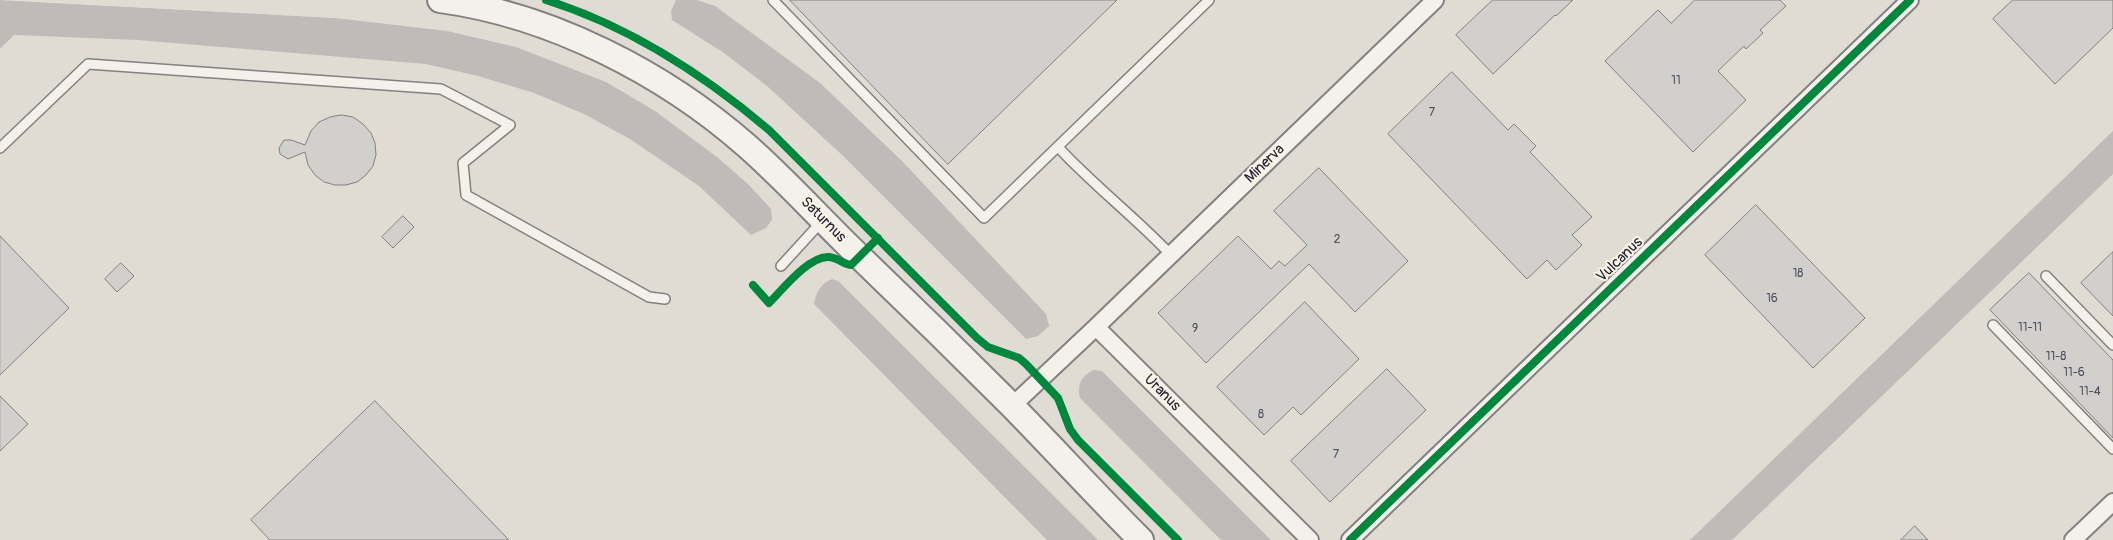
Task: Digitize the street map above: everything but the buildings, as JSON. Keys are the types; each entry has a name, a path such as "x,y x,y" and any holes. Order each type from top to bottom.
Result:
{"main road":[{"name":"Saturnus","path":"440,0 490,10 555,31 623,61 663,83 700,109 745,144 823,220 1012,406 1141,540"}],"street":[{"name":"Minerva","path":"1096,327 1435,0"},
{"name":"Vulcanus","path":"1350,540 1910,0"},
{"path":"1012,406 1096,327"},
{"name":"Uranus","path":"1096,327 1310,540"},
{"path":"2074,540 2113,502"}],"lane":[{"path":"773,0 984,218 1209,0"},
{"path":"0,148 88,64 441,89 510,125 463,163 466,196 649,298 665,299"},
{"path":"1058,147 1171,255"},
{"path":"780,266 823,220"},
{"path":"2046,276 2113,345"},
{"path":"1993,325 2113,449"}],"shaded area":[{"path":"0,0 335,18 447,31 516,47 606,82 655,111 717,157 749,185 771,209 772,220 766,228 751,235 699,186 630,139 584,114 534,93 478,76 426,64 137,40 14,35 0,49"},
{"path":"10,0 364,0 455,11 546,37 635,77 668,106 729,152 784,205 788,212 789,227 772,261 751,281 730,297 711,302 704,300 668,282 661,274 631,176 478,95 480,87 438,78 98,55 75,65 0,137 0,49 14,35 137,40 426,64 478,76 534,93 584,114 630,140 699,186 751,234 717,157 655,111 516,47 447,31 335,18"},
{"path":"370,0 2113,0 2113,540 0,540 0,36 316,41"},
{"path":"481,0 536,0 618,33 607,38 598,37"},
{"path":"556,0 641,0 626,30"},
{"path":"662,0 676,0 671,11 767,86 841,154 1049,326 1046,314 1063,327 1145,245 1152,252 1146,266 1054,354 1037,365 1033,365 1019,354 993,346 979,336 772,127 702,74 642,38"},
{"path":"676,0 697,0 715,6 820,83 902,161 1046,314 1049,326 1038,336 1026,339 841,154 767,86 724,53 672,20 671,11"},
{"path":"1814,0 1898,0 1855,42"},
{"path":"1926,4 2074,169 1690,540 1585,540 1475,430"},
{"path":"1560,25 1710,182 1647,243 1636,232 1632,234 1494,90"},
{"path":"642,45 699,80 748,117 780,145 870,235 870,242 863,249 649,63"},
{"path":"162,78 411,94 443,102 454,107 447,135 427,153 419,144 380,184 387,192 385,195 399,208 364,239 358,239 353,236 315,196 324,186 340,190 355,188 364,182 377,166 380,150 375,134 364,120 349,113 332,112 316,120 302,140 290,137 285,139 276,144 263,157 349,250 226,373 210,380 192,379 160,348 183,327 220,363 340,248 256,161 226,146"},
{"path":"2113,131 2113,174 1732,540 1690,540"},
{"path":"25,138 131,249 96,283 0,181 0,162"},
{"path":"2113,174 2113,330 2034,250"},
{"path":"881,246 977,342 1021,365 1026,370 1002,369 987,361 924,299 868,254 875,247"},
{"path":"824,261 832,261 849,268 856,265 1128,540 1098,540 838,281 832,279 814,304 1047,540 552,540 517,504 685,342 772,389 816,344 776,301 810,268"},
{"path":"1424,262 1522,364 1461,422 1363,321"},
{"path":"832,279 838,281 1098,540 1047,540 814,304 819,289 824,283"},
{"path":"1100,354 1114,358 1124,364 1299,540 1271,540 1102,372 1080,398 1221,540 1182,540 1084,441 1075,428 1063,400 1054,388 1054,381 1073,361 1084,356"},
{"path":"1094,370 1102,371 1271,540 1221,540 1080,398 1079,389 1081,381"},
{"path":"1047,391 1074,440 1173,540 1152,540 1052,428 1045,410"}],"cycle path":[{"path":"546,0 607,23 664,54 718,90 769,130 977,338 988,347 1019,358 1026,364 1058,398 1070,429 1078,440 1178,540"},
{"path":"1350,540 1910,0"},
{"path":"753,285 769,303 796,275 812,262 828,257 851,265 878,238"}]}
